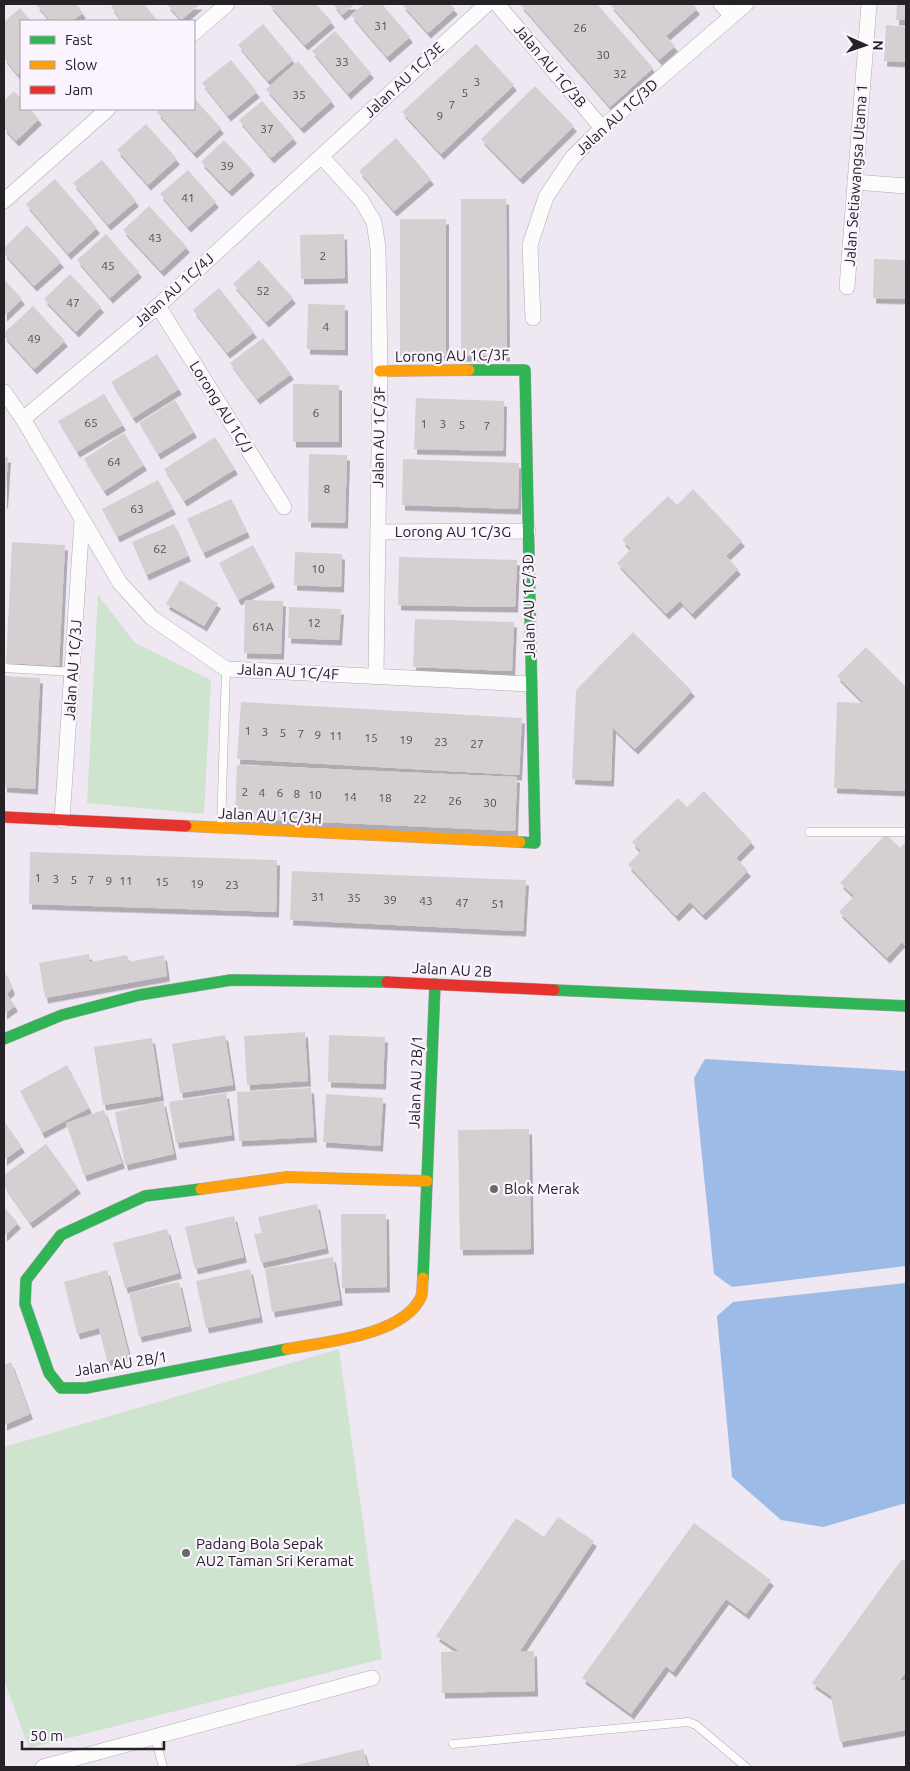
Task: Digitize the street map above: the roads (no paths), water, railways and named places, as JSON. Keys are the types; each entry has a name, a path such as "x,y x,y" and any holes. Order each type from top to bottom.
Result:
{"street":[{"path":"195,32 227,4"},
{"name":"Jalan AU 1C/3E","path":"322,157 487,4"},
{"name":"Jalan AU 1C/3B","path":"498,4 602,128"},
{"path":"722,4 732,16"},
{"name":"Jalan AU 1C/3D","path":"532,318 530,245 546,197 572,158 602,128 746,4"},
{"name":"Jalan Setiawangsa Utama 1","path":"847,287 869,4"},
{"path":"4,200 107,110"},
{"name":"Jalan AU 1C/4J","path":"23,420 158,306 322,157"},
{"name":"Jalan AU 1C/3F","path":"322,157 361,200 374,222 378,248 380,371 376,676"},
{"path":"855,182 906,186"},
{"name":"Lorong AU 1C/J","path":"158,306 284,507"},
{"name":"Jalan AU 1C/3D","path":"525,370 530,684 535,843"},
{"name":"Lorong AU 1C/3F","path":"380,371 525,370"},
{"name":"Jalan AU 1C/4F","path":"4,392 23,420 120,583 152,618 226,669 530,684"},
{"name":"Jalan AU 1C/3J","path":"62,820 82,520"},
{"name":"Lorong AU 1C/3G","path":"378,532 528,531"},
{"name":"Jalan AU 1C/3H","path":"4,817 535,843"},
{"name":"Jalan AU 2B","path":"4,1039 62,1014 139,995 232,980 354,980 906,1006"},
{"name":"Jalan AU 2B/1","path":"427,1181 287,1176 145,1196 61,1235 26,1280 25,1304 49,1373 61,1388 86,1388 361,1334 397,1322 416,1308 422,1295 427,1181 435,984"},
{"path":"43,1767 372,1678"}],"lane":[{"path":"4,668 73,672"},
{"path":"221,829 226,669"},
{"path":"809,832 906,832"},
{"path":"453,1744 688,1722 696,1725 746,1767"},
{"path":"155,1737 163,1767"}],"water":[{"path":"705,1059 906,1071 906,1266 732,1287 714,1274 694,1078"},
{"path":"906,1283 906,1503 823,1527 781,1520 732,1477 717,1316 733,1302"}],"place":[{"name":"Blok Merak","path":"494,1189"},
{"name":"Padang Bola Sepak AU2 Taman Sri Keramat","path":"186,1553"}]}
